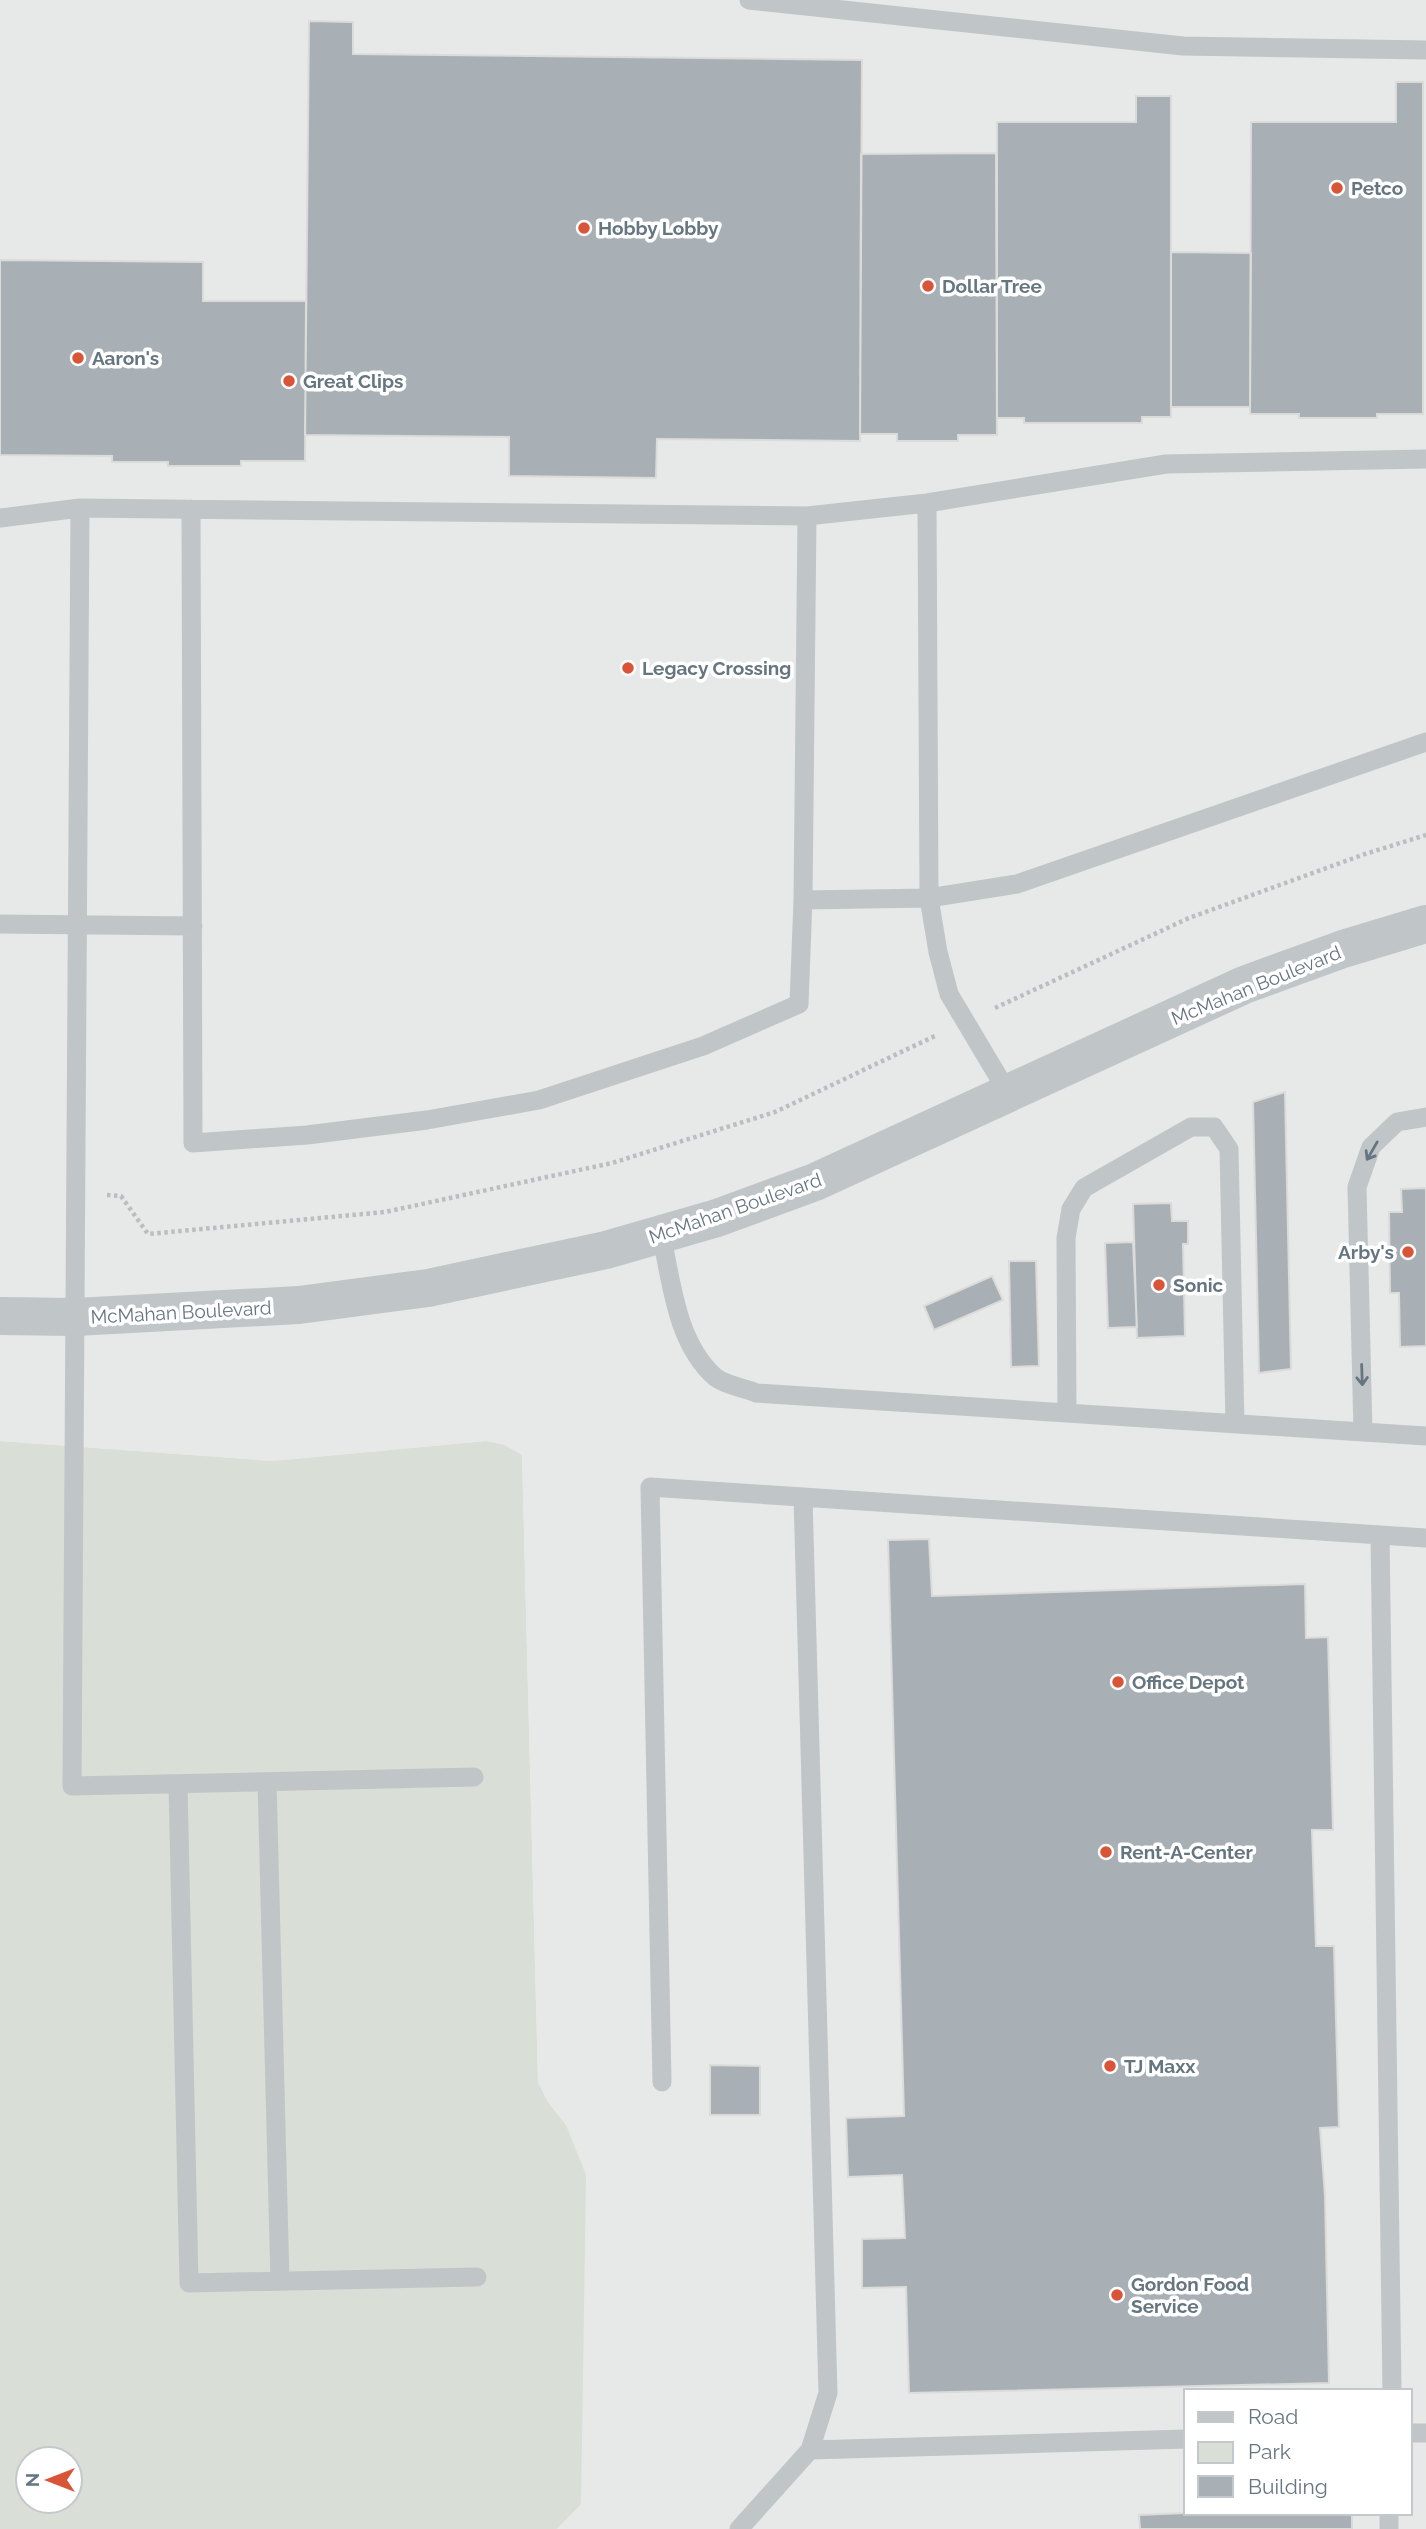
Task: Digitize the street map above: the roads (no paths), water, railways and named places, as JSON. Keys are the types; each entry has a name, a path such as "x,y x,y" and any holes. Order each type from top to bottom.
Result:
{"street":[{"name":"McMahan Boulevard","path":"0,1316 75,1317 299,1305 428,1288 606,1250 717,1218 815,1182 1244,985 1343,949 1426,924"}],"lane":[{"path":"749,0 1183,46 1426,50"},
{"path":"0,518 80,508 807,516 927,503 1166,464 1426,459"},
{"path":"927,503 929,898 938,952 949,994 1008,1093"},
{"path":"80,508 72,1786 474,1777"},
{"path":"191,509 193,1143 307,1135 427,1120 539,1100 703,1046 799,1004 803,900 807,516"},
{"path":"803,900 929,898 1017,884 1426,742"},
{"path":"0,924 193,926"},
{"path":"1363,1432 1357,1187 1371,1147 1397,1122 1426,1117"},
{"path":"1067,1413 1066,1238 1071,1209 1084,1188 1096,1181 1191,1127 1214,1127 1229,1149 1236,1424"},
{"path":"661,1234 680,1317 691,1348 717,1379 756,1393 1426,1436"},
{"path":"662,2082 650,1487 1426,1538"},
{"path":"739,2529 810,2450 828,2393 803,1497"},
{"path":"1380,1535 1392,2389"},
{"path":"267,1782 280,2281"},
{"path":"178,1784 189,2283 477,2277"},
{"path":"810,2450 1184,2440"}],"place":[{"name":"Petco","path":"1337,188"},
{"name":"Hobby Lobby","path":"584,228"},
{"name":"Dollar Tree","path":"928,286"},
{"name":"Aaron's","path":"78,358"},
{"name":"Great Clips","path":"289,381"},
{"name":"Legacy Crossing","path":"628,668"},
{"name":"Arby's","path":"1408,1252"},
{"name":"Sonic","path":"1159,1285"},
{"name":"Office Depot","path":"1118,1682"},
{"name":"Rent-A-Center","path":"1106,1852"},
{"name":"TJ Maxx","path":"1110,2066"},
{"name":"Gordon Food Service","path":"1117,2295"}]}
